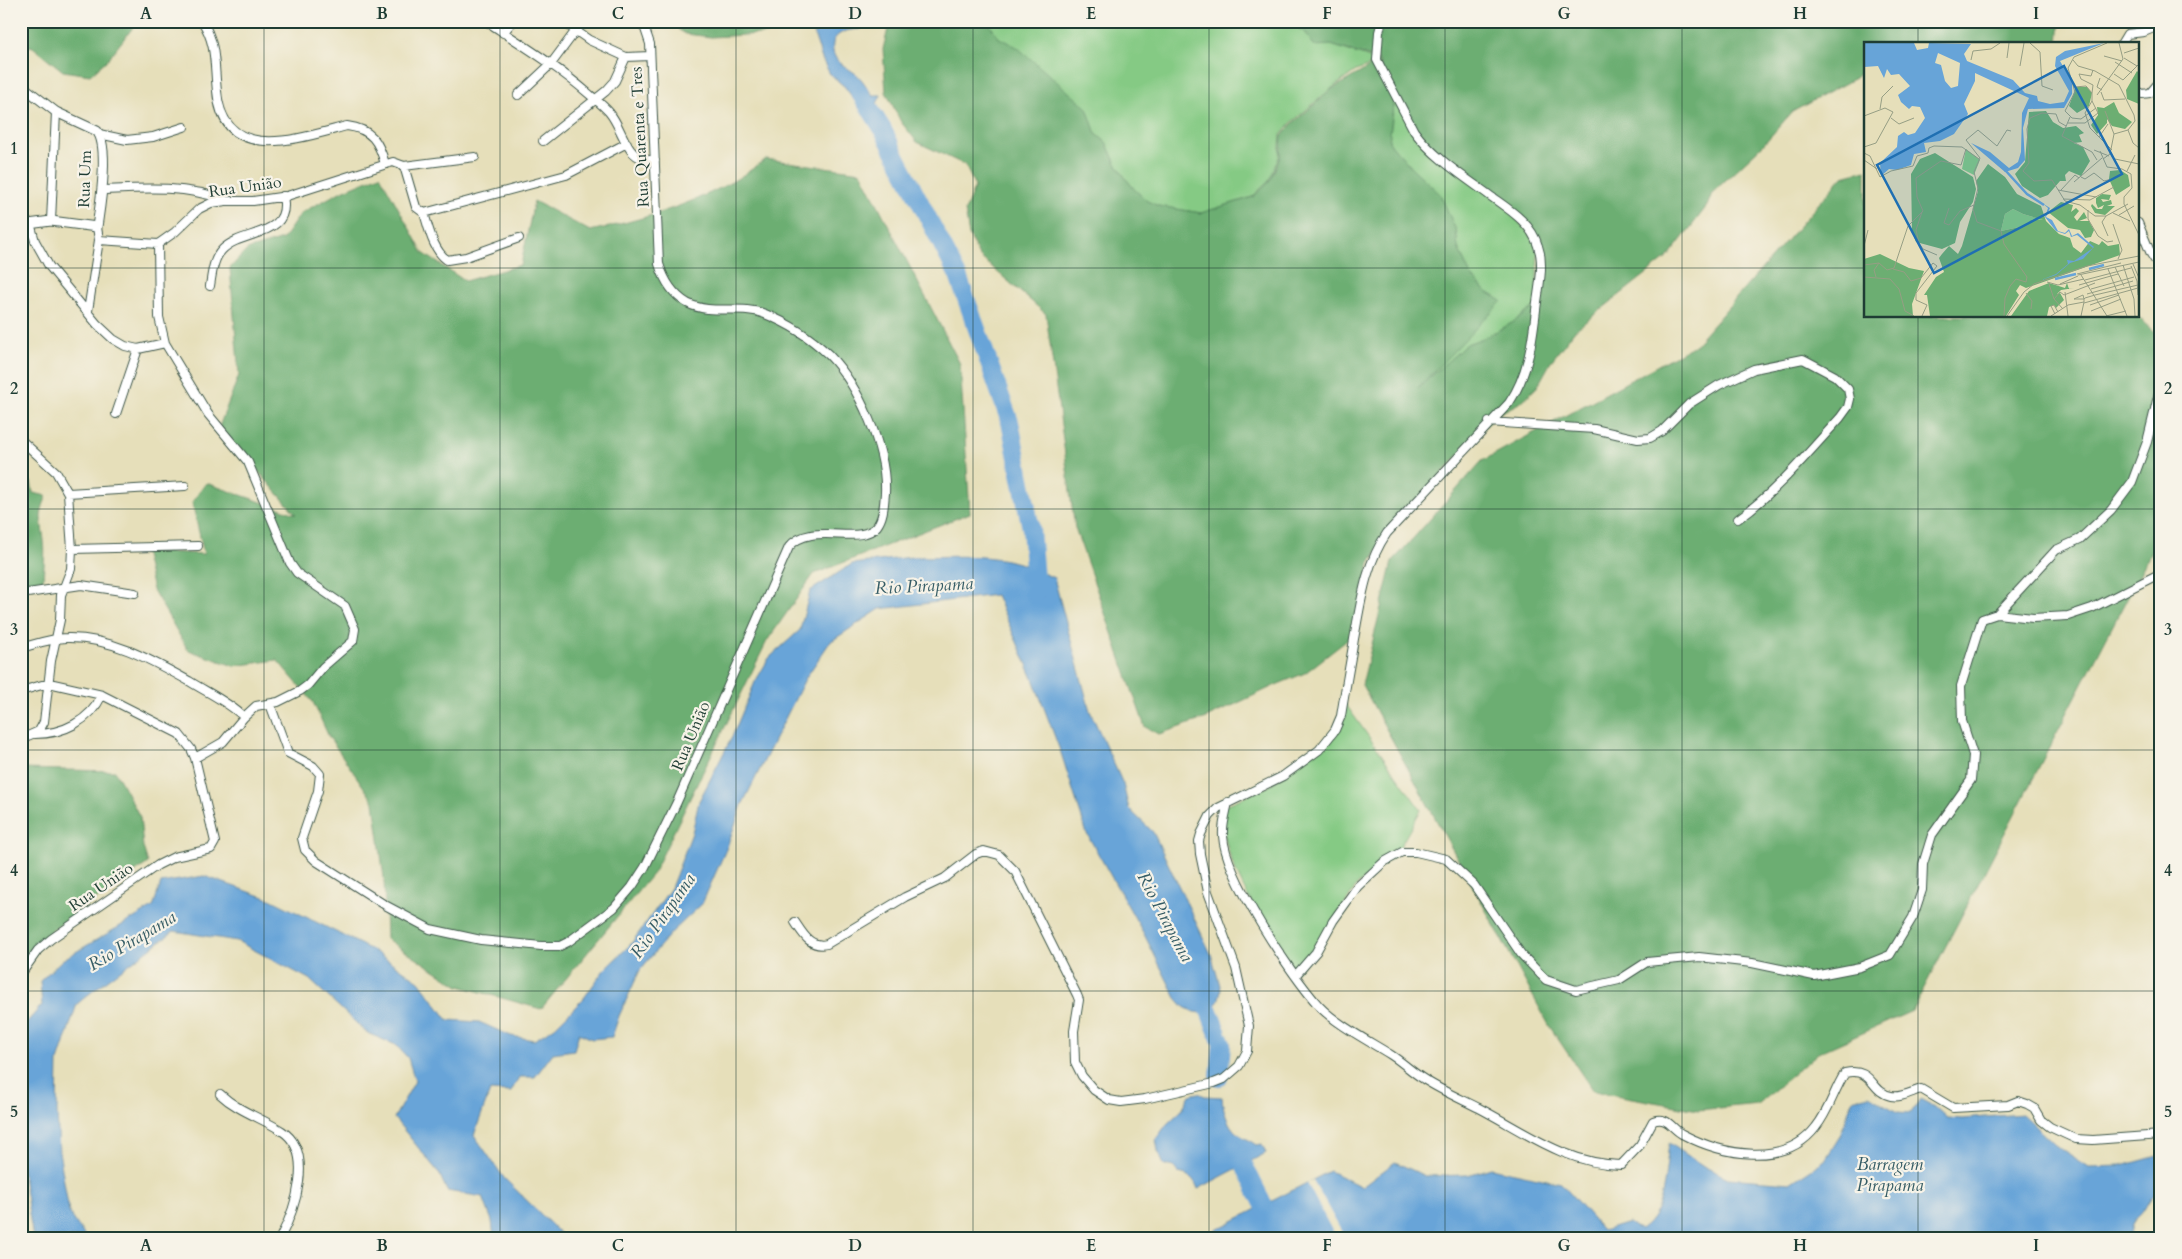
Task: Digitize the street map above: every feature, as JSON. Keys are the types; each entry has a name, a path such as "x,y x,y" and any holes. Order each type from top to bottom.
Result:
{"street":[{"path":"202,21 212,40 215,51 216,90 220,111 236,132 252,140 286,142 347,126 354,127 371,136 380,145 385,164"},
{"path":"486,21 551,64 596,100 614,119 635,156 640,159 655,160"},
{"path":"504,33 513,21"},
{"path":"562,21 575,31 626,57 650,56"},
{"path":"518,95 551,64 583,21"},
{"name":"Rua Quarenta e Tres","path":"638,21 648,36 650,56 659,256"},
{"path":"795,922 811,943 816,946 827,944 905,897 945,878 976,854 984,851 998,855 1015,871 1077,995 1079,1000 1073,1046 1075,1062 1082,1076 1094,1090 1109,1100 1120,1102 1145,1099 1214,1083 1224,1079 1239,1066 1249,1043 1249,1026 1243,992 1236,968 1208,892 1199,841 1204,828 1213,812 1228,802 1283,776 1319,750 1329,739 1341,716 1362,598 1370,563 1378,546 1387,533 1489,422 1509,403 1517,391 1526,366 1533,334 1541,263 1538,245 1519,216 1454,169 1422,142 1414,131 1377,60 1379,32 1382,21"},
{"path":"2122,42 2127,34 2161,26"},
{"path":"543,141 596,100 615,81 626,57"},
{"path":"2140,92 2150,93 2161,80"},
{"name":"Rua Um","path":"21,85 56,112 95,130 100,134 102,143 103,190 98,227 52,221 26,224"},
{"path":"52,221 56,112"},
{"path":"100,134 127,140 153,137 184,127"},
{"path":"424,214 566,175 627,143"},
{"name":"Rua União","path":"158,244 175,232 199,209 211,203 253,201 283,196 393,162 404,166 475,157"},
{"path":"404,166 416,207 424,214 432,239 442,256 447,260 466,258 519,238"},
{"path":"103,190 186,189 208,194 226,201"},
{"path":"210,286 212,270 220,251 227,246 266,230 280,221 284,212 283,196"},
{"path":"26,224 46,261 97,324 113,339 125,346 138,349 165,343"},
{"path":"88,311 99,240 98,227"},
{"path":"2140,228 2151,254 2161,269"},
{"path":"21,691 49,683 102,695 179,734 194,758 223,742 256,706 270,704 294,696 308,686 323,667 353,641 355,636 348,610 339,600 297,573 290,563 248,462 208,414 165,343 159,316 158,244 99,240"},
{"name":"Rua União","path":"270,704 288,752 313,766 320,774 318,791 302,838 305,850 316,861 409,920 451,935 552,947 560,946 576,937 605,916 624,897 645,867 672,815 789,547 801,536 860,534 874,528 881,518 885,488 884,465 871,425 844,375 828,355 810,339 764,313 744,308 708,309 688,303 678,297 664,277 659,256"},
{"path":"116,414 138,349"},
{"path":"1489,422 1594,429 1638,439 1650,438 1662,431 1689,404 1720,385 1745,373 1754,369 1803,359 1811,362 1843,382 1850,398 1848,407 1783,481 1757,505 1738,519"},
{"path":"1997,614 2056,550 2080,539 2111,510 2132,482 2147,442 2161,384"},
{"path":"23,445 56,472 68,493 72,549 71,569 63,588 44,722 35,734"},
{"path":"68,493 185,486"},
{"path":"72,549 198,546"},
{"path":"1296,975 1316,952 1333,920 1358,886 1384,862 1402,852 1416,852 1446,860 1474,885 1521,954 1546,980 1576,990 1619,980 1646,962 1699,957 1752,963 1814,976 1860,967 1890,955 1913,917 1922,890 1923,864 1932,835 1952,804 1971,780 1973,755 1962,720 1960,686 1982,619 1997,614 2033,618 2068,616 2092,608 2161,573"},
{"path":"21,594 81,585 136,593"},
{"path":"21,648 56,639 90,640 113,645 138,654 225,701 244,717"},
{"path":"21,739 35,734 54,733 79,721 91,712 102,695"},
{"name":"Rua União","path":"21,974 38,950 51,938 158,865 174,857 211,849 215,846 194,758"},
{"path":"1228,802 1223,836 1237,878 1257,917 1296,975 1321,1007 1421,1078 1540,1143 1572,1157 1597,1163 1621,1165 1633,1154 1649,1131 1653,1121 1656,1120 1672,1124 1676,1130 1686,1136 1732,1151 1760,1155 1794,1146 1817,1127 1845,1073 1852,1071 1864,1074 1889,1096 1905,1095 1921,1089 1952,1108 2008,1105 2018,1101 2028,1104 2034,1108 2041,1120 2050,1127 2076,1139 2093,1140 2161,1135"},
{"path":"220,1094 232,1104 287,1134 292,1139 297,1150 300,1176 297,1192 280,1238"}],"green space":[{"path":"21,21 138,21 108,59 90,75 63,71 33,47 21,44"},
{"path":"677,21 799,21 777,33 711,37 686,34 679,30"},
{"path":"890,21 987,21 999,38 1017,47 1087,108 1096,134 1106,142 1124,176 1147,201 1158,206 1201,213 1253,197 1270,181 1280,157 1282,136 1292,124 1332,89 1368,68 1377,60 1394,97 1389,142 1411,167 1440,194 1456,230 1458,248 1470,274 1484,290 1502,301 1418,388 1467,344 1486,337 1512,323 1536,306 1541,263 1538,245 1519,216 1454,169 1422,142 1395,97 1378,59 1331,45 1314,46 1306,33 1286,21 2060,21 2058,42 1864,42 1864,70 1855,78 1792,112 1762,146 1712,193 1707,206 1668,257 1575,330 1552,360 1537,387 1521,402 1496,415 1387,533 1370,563 1355,634 1305,673 1204,719 1159,734 1145,727 1075,528 1046,314 979,256 969,235 965,211 975,186 965,165 917,142 901,122 886,92 883,49"},
{"path":"987,21 1286,21 1306,33 1314,46 1331,45 1376,60 1332,88 1291,123 1281,135 1279,157 1269,181 1252,197 1201,213 1158,206 1147,201 1124,176 1106,142 1096,134 1086,108 1017,48 999,38"},
{"path":"1395,97 1507,207 1538,245 1536,306 1512,323 1486,337 1467,344 1408,397 1484,290 1470,274 1458,248 1456,230 1411,167 1389,142"},
{"path":"766,159 861,172 960,364 970,513 814,574 767,641 654,872 541,1009 459,986 386,939 384,878 374,802 329,737 313,702 277,660 234,666 188,650 153,590 144,551 204,554 192,502 206,483 296,514 219,427 239,375 230,268 247,250 283,239 301,213 340,192 380,175 423,253 465,281 521,265 534,201 590,231 643,218 695,200 733,181"},
{"path":"1864,171 1864,318 2139,318 2161,337 2161,533 1912,1011 1818,1053 1758,1104 1698,1110 1593,1091 1550,1027 1362,685 1392,562 1482,461 1695,345 1843,176"},
{"path":"21,478 31,482 33,493 47,496 41,514 45,552 43,584 21,589"},
{"path":"1344,702 1421,810 1394,857 1357,885 1315,951 1296,973 1265,927 1235,870 1224,834 1219,808 1269,786 1330,740"},
{"path":"21,769 115,771 140,817 143,847 148,863 54,929 28,953 21,974"}],"water":[{"path":"823,21 869,21 865,27 840,34 833,43 833,50 838,61 857,75 873,95 881,95 875,108 865,115 845,87 830,74 822,59 814,34"},
{"path":"967,556 995,558 1022,564 1054,578 1090,711 1123,784 1129,809 1153,832 1211,954 1221,990 1218,1002 1213,1007 1203,1013 1194,1012 1184,1007 1176,998 1144,934 1087,834 1061,753 1032,676 996,595 880,609 830,642 805,679 742,805 727,847 702,904 671,933 640,970 619,1016 612,1037 592,1039 579,1033 574,1050 553,1053 535,1077 519,1077 511,1092 490,1091 474,1135 504,1178 565,1238 494,1238 492,1221 483,1197 447,1191 439,1173 394,1118 415,1081 408,1058 396,1045 367,1033 309,979 237,941 174,931 77,1004 58,1061 57,1112 59,1151 69,1212 86,1238 33,1238 21,1163 21,1029 42,1005 40,981 62,960 153,907 161,883 204,876 270,899 374,951 419,981 448,1020 479,1022 511,1036 534,1040 555,1027 584,998 604,970 631,944 671,888 692,833 699,801 732,737 755,682 769,658 800,630 810,591 852,564 912,557"},
{"path":"1198,1093 1205,1096 1222,1097 1226,1116 1234,1130 1257,1145 1262,1144 1266,1153 1198,1189 1191,1178 1178,1173 1174,1167 1164,1165 1158,1151 1156,1139 1167,1124 1181,1111 1190,1095"},
{"name":"Barragem Pirapama","path":"1869,1095 1897,1112 1911,1113 1920,1099 1935,1107 1947,1118 1962,1119 2022,1114 2055,1145 2089,1167 2122,1166 2161,1155 2161,1191 2151,1198 2134,1221 2130,1235 2132,1238 1200,1238 1330,1171 1362,1187 1395,1162 1425,1176 1468,1175 1491,1168 1561,1183 1603,1231 1629,1223 1640,1230 1649,1223 1660,1202 1669,1143 1705,1167 1728,1178 1790,1183 1825,1160 1840,1136 1853,1099"}],"pier":[{"path":"1313,1180 1345,1238 1336,1238 1307,1183"}],"waterway":[{"path":"859,92 882,128 958,276 1010,422 1031,529 1036,592"},
{"name":"Rio Pirapama","path":"1200,988 1222,1044 1219,1077"},
{"name":"Rio Pirapama","path":"1236,1143 1244,1165 1280,1238"}]}
